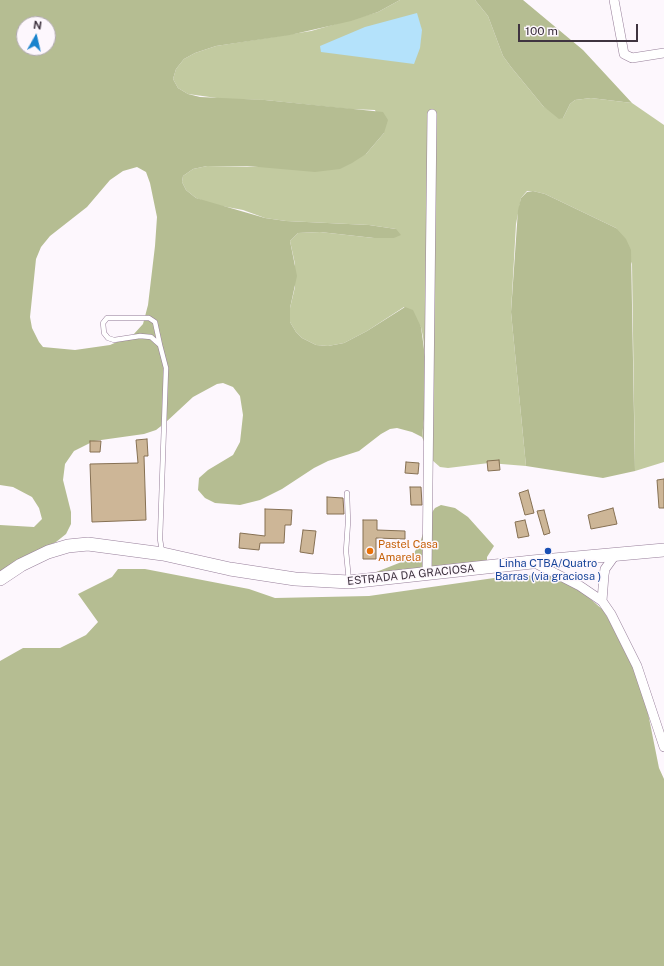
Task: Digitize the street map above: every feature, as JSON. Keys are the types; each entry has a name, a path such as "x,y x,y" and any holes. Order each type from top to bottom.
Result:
{"main road":[{"name":"ESTRADA DA GRACIOSA","path":"0,579 21,565 48,552 68,546 88,544 163,554 230,569 295,579 348,582 532,562 664,550"}],"street":[{"path":"614,0 624,54 632,58 664,52"},
{"path":"427,574 432,114"},
{"path":"602,601 605,569 615,555"},
{"path":"532,562 580,586 602,601 611,614 637,666 664,747"}],"lane":[{"path":"160,345 151,337 140,336 114,340 108,338 104,333 103,323 107,318 150,318 155,322 166,368 160,539 163,554"},
{"path":"347,493 348,522 346,551 350,576 348,582"}],"green space":[{"path":"0,0 400,0 378,12 351,21 290,35 216,46 195,53 184,59 176,69 173,79 178,88 188,94 200,97 265,100 383,112 388,120 384,133 366,154 340,169 315,172 247,166 207,166 193,169 183,176 182,182 186,190 196,198 265,218 286,221 369,225 396,229 401,235 394,238 374,238 320,232 298,233 290,241 297,276 290,308 290,322 302,338 316,345 328,346 344,343 367,331 405,307 413,310 421,327 426,364 426,401 422,437 412,432 397,428 390,429 359,451 328,461 314,468 282,489 260,500 240,505 215,503 205,498 198,490 199,478 208,470 233,455 240,442 243,415 240,396 233,387 223,383 217,384 193,397 156,430 144,434 94,441 74,451 65,464 63,480 71,512 71,524 66,534 56,542 0,572 0,525 34,527 42,519 39,508 32,497 13,487 0,485","holes":["137,167 146,172 150,183 157,217 148,305 143,324 133,335 110,345 75,350 43,347 32,328 30,317 36,259 41,247 50,236 87,207 110,180 123,171"]},
{"path":"400,0 475,0 488,16 503,56 511,67 543,106 563,118 570,104 575,100 591,98 632,103 664,125 664,462 635,471 632,264 616,228 545,194 527,191 521,198 516,224 511,312 526,466 489,463 448,468 440,467 432,460 422,437 426,401 426,364 423,337 421,327 404,307 367,331 344,343 328,346 316,345 302,338 290,322 290,308 295,287 295,264 290,241 298,233 320,232 374,238 394,238 396,229 369,225 286,221 265,218 243,210 211,204 196,198 186,190 182,182 183,176 193,169 207,166 271,167 366,154 384,133 375,110 349,109 265,100 224,99 188,94 178,88 173,79 176,69 184,59 195,53 216,46 311,31 378,12"},
{"path":"475,0 523,0 583,50 632,103 591,98 575,100 570,104 563,118 559,119 543,106 503,56 488,16"},
{"path":"533,191 545,194 616,228 626,239 631,250 635,471 603,478 526,466 511,312 518,210 521,198 527,192"},
{"path":"441,505 455,508 468,517 494,546 487,557 487,565 491,568 520,570 421,578 361,578 399,563 414,553 420,543 428,518 435,508"},
{"path":"118,569 145,569 249,589 275,598 369,596 508,576 548,575 577,587 603,610 625,647 644,693 659,768 664,779 664,966 0,966 0,661 23,648 60,648 86,635 98,622 78,594 112,577"}],"water":[{"path":"417,13 422,30 420,48 414,64 321,52 320,46 365,27"}],"building":[{"path":"147,439 148,456 144,456 146,520 92,522 90,464 138,463 136,440"},
{"path":"90,441 101,441 100,452 90,452"},
{"path":"499,460 500,470 488,471 487,461"},
{"path":"406,462 419,463 418,474 405,473"},
{"path":"664,479 664,508 659,508 657,480"},
{"path":"410,487 421,487 422,505 411,505"},
{"path":"528,490 534,513 525,515 519,493"},
{"path":"327,497 343,498 344,514 327,514"},
{"path":"613,508 617,524 591,529 588,515"},
{"path":"265,509 292,510 291,525 285,525 284,543 260,543 259,550 239,548 240,533 265,536"},
{"path":"544,510 550,533 544,535 537,511"},
{"path":"363,520 377,520 377,530 405,531 405,539 376,538 376,559 363,559"},
{"path":"525,520 529,536 518,538 515,522"},
{"path":"303,530 316,531 313,554 300,552"}],"place":[{"name":"Pastel Casa Amarela","path":"370,551"},
{"name":"Linha CTBA/Quatro Barras (via graciosa )","path":"548,551"}]}
